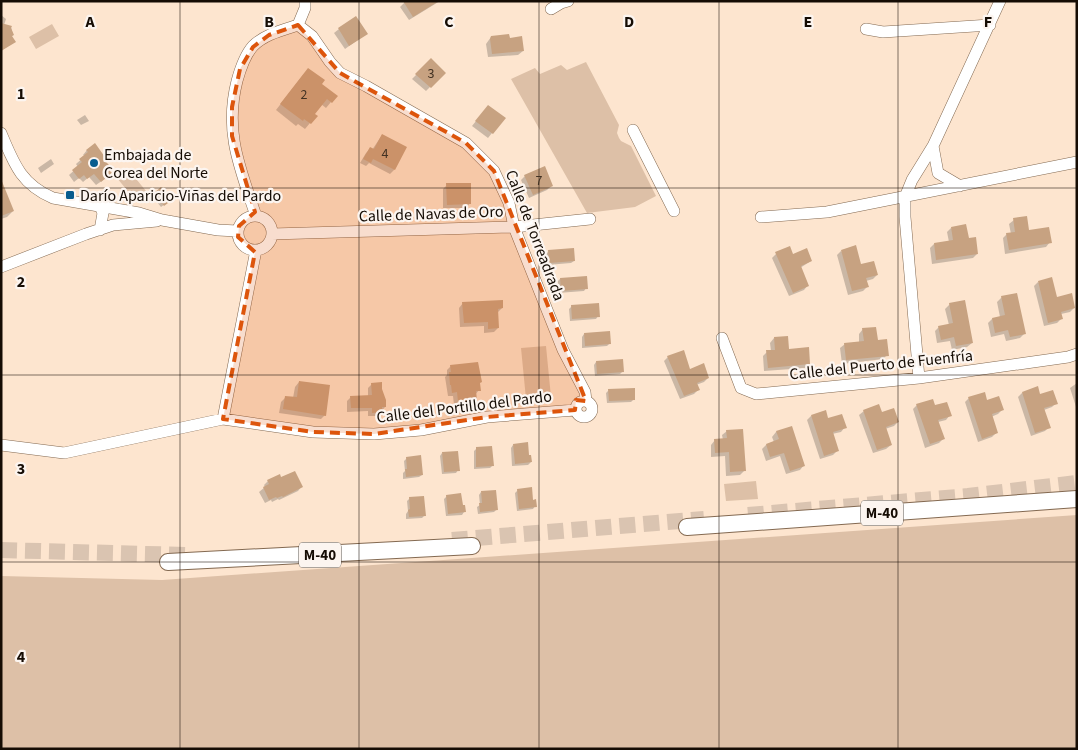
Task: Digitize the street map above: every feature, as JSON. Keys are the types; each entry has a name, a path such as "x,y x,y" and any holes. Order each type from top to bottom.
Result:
{"highway":[{"name":"M-40","path":"687,527 1077,499"},
{"name":"M-40","path":"168,562 472,546"}],"street":[{"path":"256,216 232,136 232,107 236,84 240,69 253,46 269,35 298,25 305,8 305,1"},
{"path":"551,9 568,1"},
{"path":"919,378 905,217 905,197 912,180 933,146 1000,1"},
{"name":"Calle de Torreadrada","path":"298,25 312,36 340,73 466,143 494,170 509,202 514,227 563,350 585,392 586,401"},
{"path":"866,29 883,32 990,25"},
{"path":"633,130 674,211"},
{"path":"1,133 12,161 20,175 30,185 53,198 139,213 162,220 218,230 237,231"},
{"path":"933,146 938,174 960,186"},
{"path":"761,217 827,212 1077,162"},
{"path":"100,206 103,214 100,230"},
{"path":"113,226 115,209"},
{"path":"256,216 264,218 269,222 272,234 269,243 265,247 250,250 240,243 237,231 242,220 247,217 256,216"},
{"name":"Calle de Navas de Oro","path":"272,234 514,227 590,219"},
{"path":"1,267 113,226 162,220"},
{"path":"223,420 256,250"},
{"name":"Calle del Puerto de Fuenfría","path":"722,338 742,388 756,394 919,378 1068,357 1077,354"},
{"name":"Calle del Portillo del Pardo","path":"1,444 64,454 223,420 314,432 374,434 421,430 487,417 575,410 579,416 585,418 590,415 592,407 586,401"}],"highlighted area":[{"path":"298,25 340,73 466,143 494,171 586,401 576,400 575,410 487,417 374,434 313,432 223,419 255,252 238,237 239,226 255,212 232,136 232,107 240,69 253,47 269,35"}],"shaded area":[{"path":"52,24 59,36 36,49 29,37"},
{"path":"586,62 619,125 617,133 619,138 631,146 656,196 635,207 587,213 511,79 535,68 540,74 561,65 567,70"},
{"path":"128,169 146,191 135,200 117,178"},
{"path":"546,346 551,397 526,399 521,348"},
{"path":"756,481 758,499 726,501 724,484"},
{"path":"1077,515 1077,749 1,749 1,576 162,580"}],"building":[{"path":"403,1 439,1 413,17"},
{"path":"356,16 368,34 349,46 338,28"},
{"path":"1,23 12,26 14,35 12,36 16,42 1,51"},
{"path":"509,34 510,38 522,36 524,51 492,54 491,36"},
{"path":"431,58 446,73 431,88 415,74"},
{"path":"308,68 325,80 322,84 338,96 332,103 327,99 315,114 318,116 311,124 304,119 303,121 280,104"},
{"path":"488,105 506,118 493,134 475,121"},
{"path":"382,134 407,147 395,170 373,159 371,163 363,159 370,147 374,149"},
{"name":"Embajada de Corea del Norte","path":"95,143 107,160 105,161 109,165 106,167 112,173 101,182 94,174 87,179 84,175 79,179 72,170 82,162 79,159"},
{"path":"545,166 553,186 533,195 524,175"},
{"path":"1,179 14,211 1,216"},
{"path":"446,183 471,183 471,204 447,205"},
{"path":"161,187 172,200 164,206 154,193"},
{"path":"1027,216 1029,230 1049,227 1052,243 1009,250 1006,233 1015,232 1013,218"},
{"path":"966,224 969,238 976,237 978,254 936,260 934,243 953,240 951,227"},
{"path":"856,245 861,264 874,261 878,275 866,278 869,287 852,291 841,250"},
{"path":"790,246 793,254 807,248 812,261 801,266 809,286 793,293 775,252"},
{"path":"574,248 575,261 549,263 548,250"},
{"path":"587,276 588,289 561,291 560,278"},
{"path":"1052,277 1057,297 1072,293 1075,308 1061,312 1063,319 1048,323 1038,281"},
{"path":"1017,293 1026,334 1010,337 1008,330 995,333 992,318 1005,315 1001,296"},
{"path":"503,300 503,308 498,309 499,328 488,329 488,322 464,323 462,302"},
{"path":"965,300 973,343 956,346 954,337 941,340 938,326 953,323 949,303"},
{"path":"599,303 600,317 572,319 571,305"},
{"path":"876,327 878,340 887,339 889,356 846,360 844,343 864,341 862,328"},
{"path":"610,331 611,344 585,346 584,333"},
{"path":"788,336 789,349 809,347 810,364 768,368 766,350 775,350 774,337"},
{"path":"684,350 690,369 704,363 709,378 697,383 700,390 684,396 667,356"},
{"path":"623,359 624,372 597,374 596,361"},
{"path":"478,362 482,382 480,383 481,391 476,391 478,409 459,411 457,392 452,393 450,385 450,365"},
{"path":"299,381 330,385 326,416 283,409 285,396 297,397"},
{"path":"382,382 386,407 382,407 382,412 372,413 372,408 351,408 350,396 372,395 371,383"},
{"path":"1038,386 1040,394 1053,390 1058,404 1044,408 1051,428 1035,433 1022,392"},
{"path":"635,388 635,400 609,401 608,389"},
{"path":"985,392 987,400 999,396 1004,410 992,414 998,433 982,439 968,397"},
{"path":"933,399 935,405 947,402 952,416 938,420 945,439 930,444 916,404"},
{"path":"879,404 882,412 894,408 899,422 886,427 892,445 877,450 863,410"},
{"path":"826,410 828,418 842,414 847,428 833,432 839,451 824,456 811,415"},
{"path":"792,426 805,466 790,471 784,453 770,457 766,444 779,439 776,431"},
{"path":"743,429 746,471 730,472 729,452 715,453 714,439 727,438 726,430"},
{"path":"528,442 529,455 531,455 532,462 515,464 513,444"},
{"path":"492,446 494,466 476,467 476,447"},
{"path":"458,451 460,471 444,472 442,452"},
{"path":"421,455 423,475 406,477 406,457"},
{"path":"295,471 303,487 283,497 269,500 263,487 269,484 267,480 280,474 281,477"},
{"path":"532,487 533,500 536,499 537,507 519,509 517,489"},
{"path":"496,490 498,510 480,512 479,503 482,503 481,491"},
{"path":"461,493 466,512 448,514 446,495"},
{"path":"424,496 426,516 409,517 409,497"}],"tunnel":[{"path":"748,515 968,496 1077,483"},
{"path":"452,540 704,519"},
{"path":"1,550 185,555"}],"place":[{"name":"Embajada de Corea del Norte","path":"94,163"},
{"name":"Darío Aparicio-Viñas del Pardo","path":"70,195"}]}
